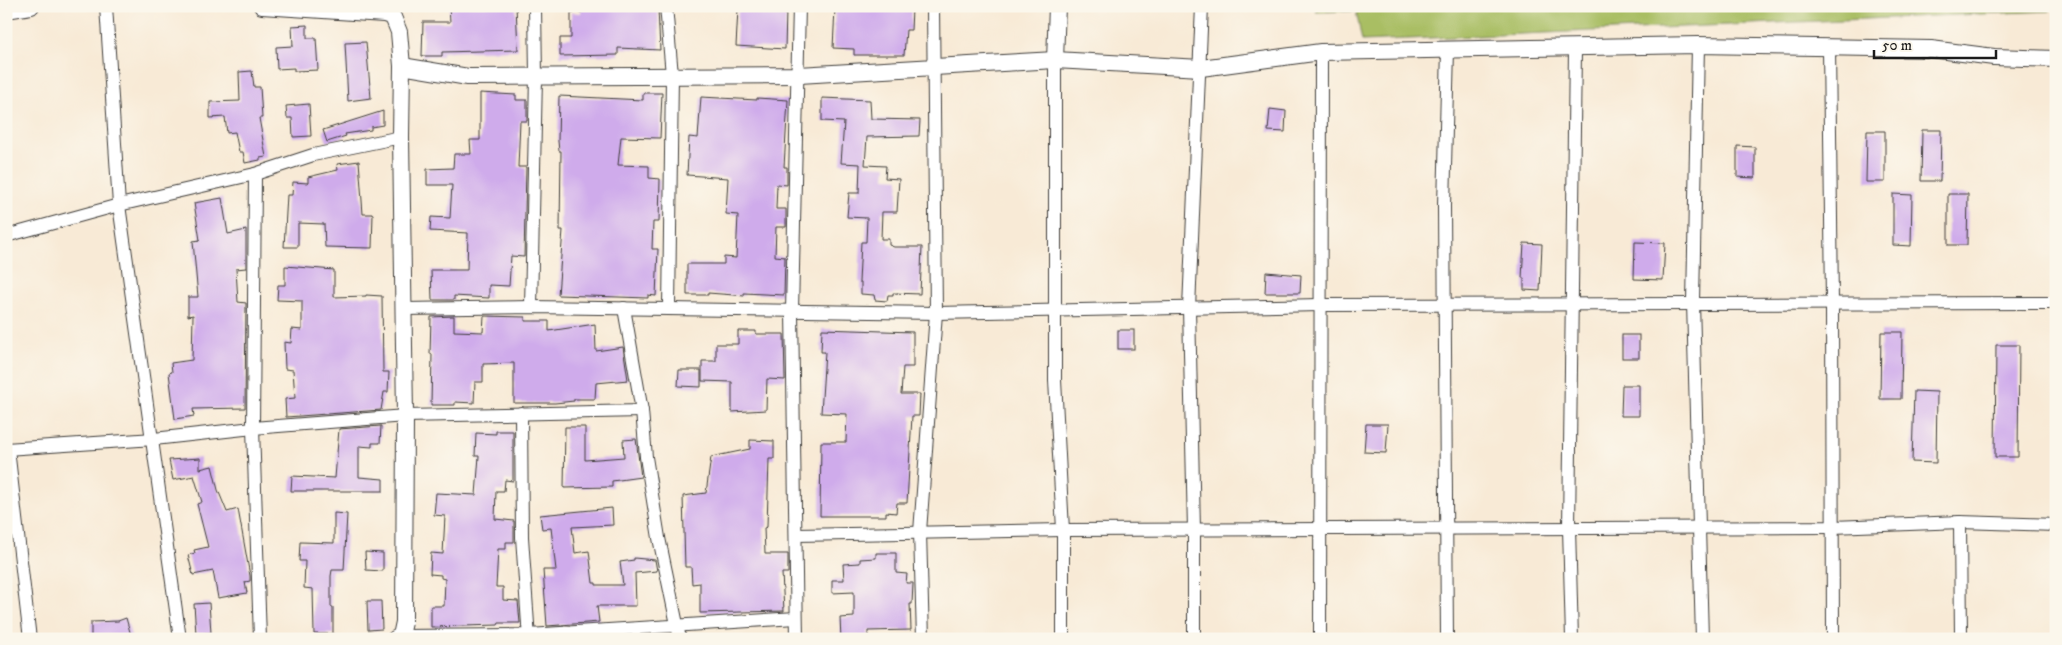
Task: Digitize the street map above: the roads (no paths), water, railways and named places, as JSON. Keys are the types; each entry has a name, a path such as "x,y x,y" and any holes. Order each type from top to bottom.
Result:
{"street":[{"path":"106,6 119,205 154,440 180,639"},
{"path":"262,6 384,14 394,12 399,32 402,66 401,137 405,416 404,622 399,638 529,637 796,618"},
{"path":"531,307 536,77 535,6"},
{"path":"666,6 672,75 669,309"},
{"path":"797,639 792,312 799,75 799,6"},
{"path":"924,639 920,532 936,313 932,6"},
{"path":"1057,6 1055,60 1055,380 1063,530 1064,639"},
{"path":"1194,639 1194,530 1189,308 1201,68 1202,6"},
{"path":"402,66 468,76 799,75 1055,60 1201,68 1321,52 1575,49 1698,45 1932,49 1994,56 2056,59"},
{"path":"1698,45 1693,302 1702,639"},
{"path":"1829,46 1833,639"},
{"path":"1447,639 1444,206 1448,49"},
{"path":"1572,639 1569,528 1575,49"},
{"path":"1320,639 1321,52"},
{"path":"6,236 119,205 255,174 313,155 401,137"},
{"path":"255,174 253,428 260,639"},
{"path":"404,309 531,307 936,313 1320,305 1693,302 2056,303"},
{"path":"624,308 642,411 646,457 658,529 680,639"},
{"path":"30,639 7,449 154,440 253,428 405,416 642,411"},
{"path":"522,413 522,537 529,637"},
{"path":"796,535 1063,530 1833,527 1960,522 2056,525"},
{"path":"1960,522 1961,639"}]}
